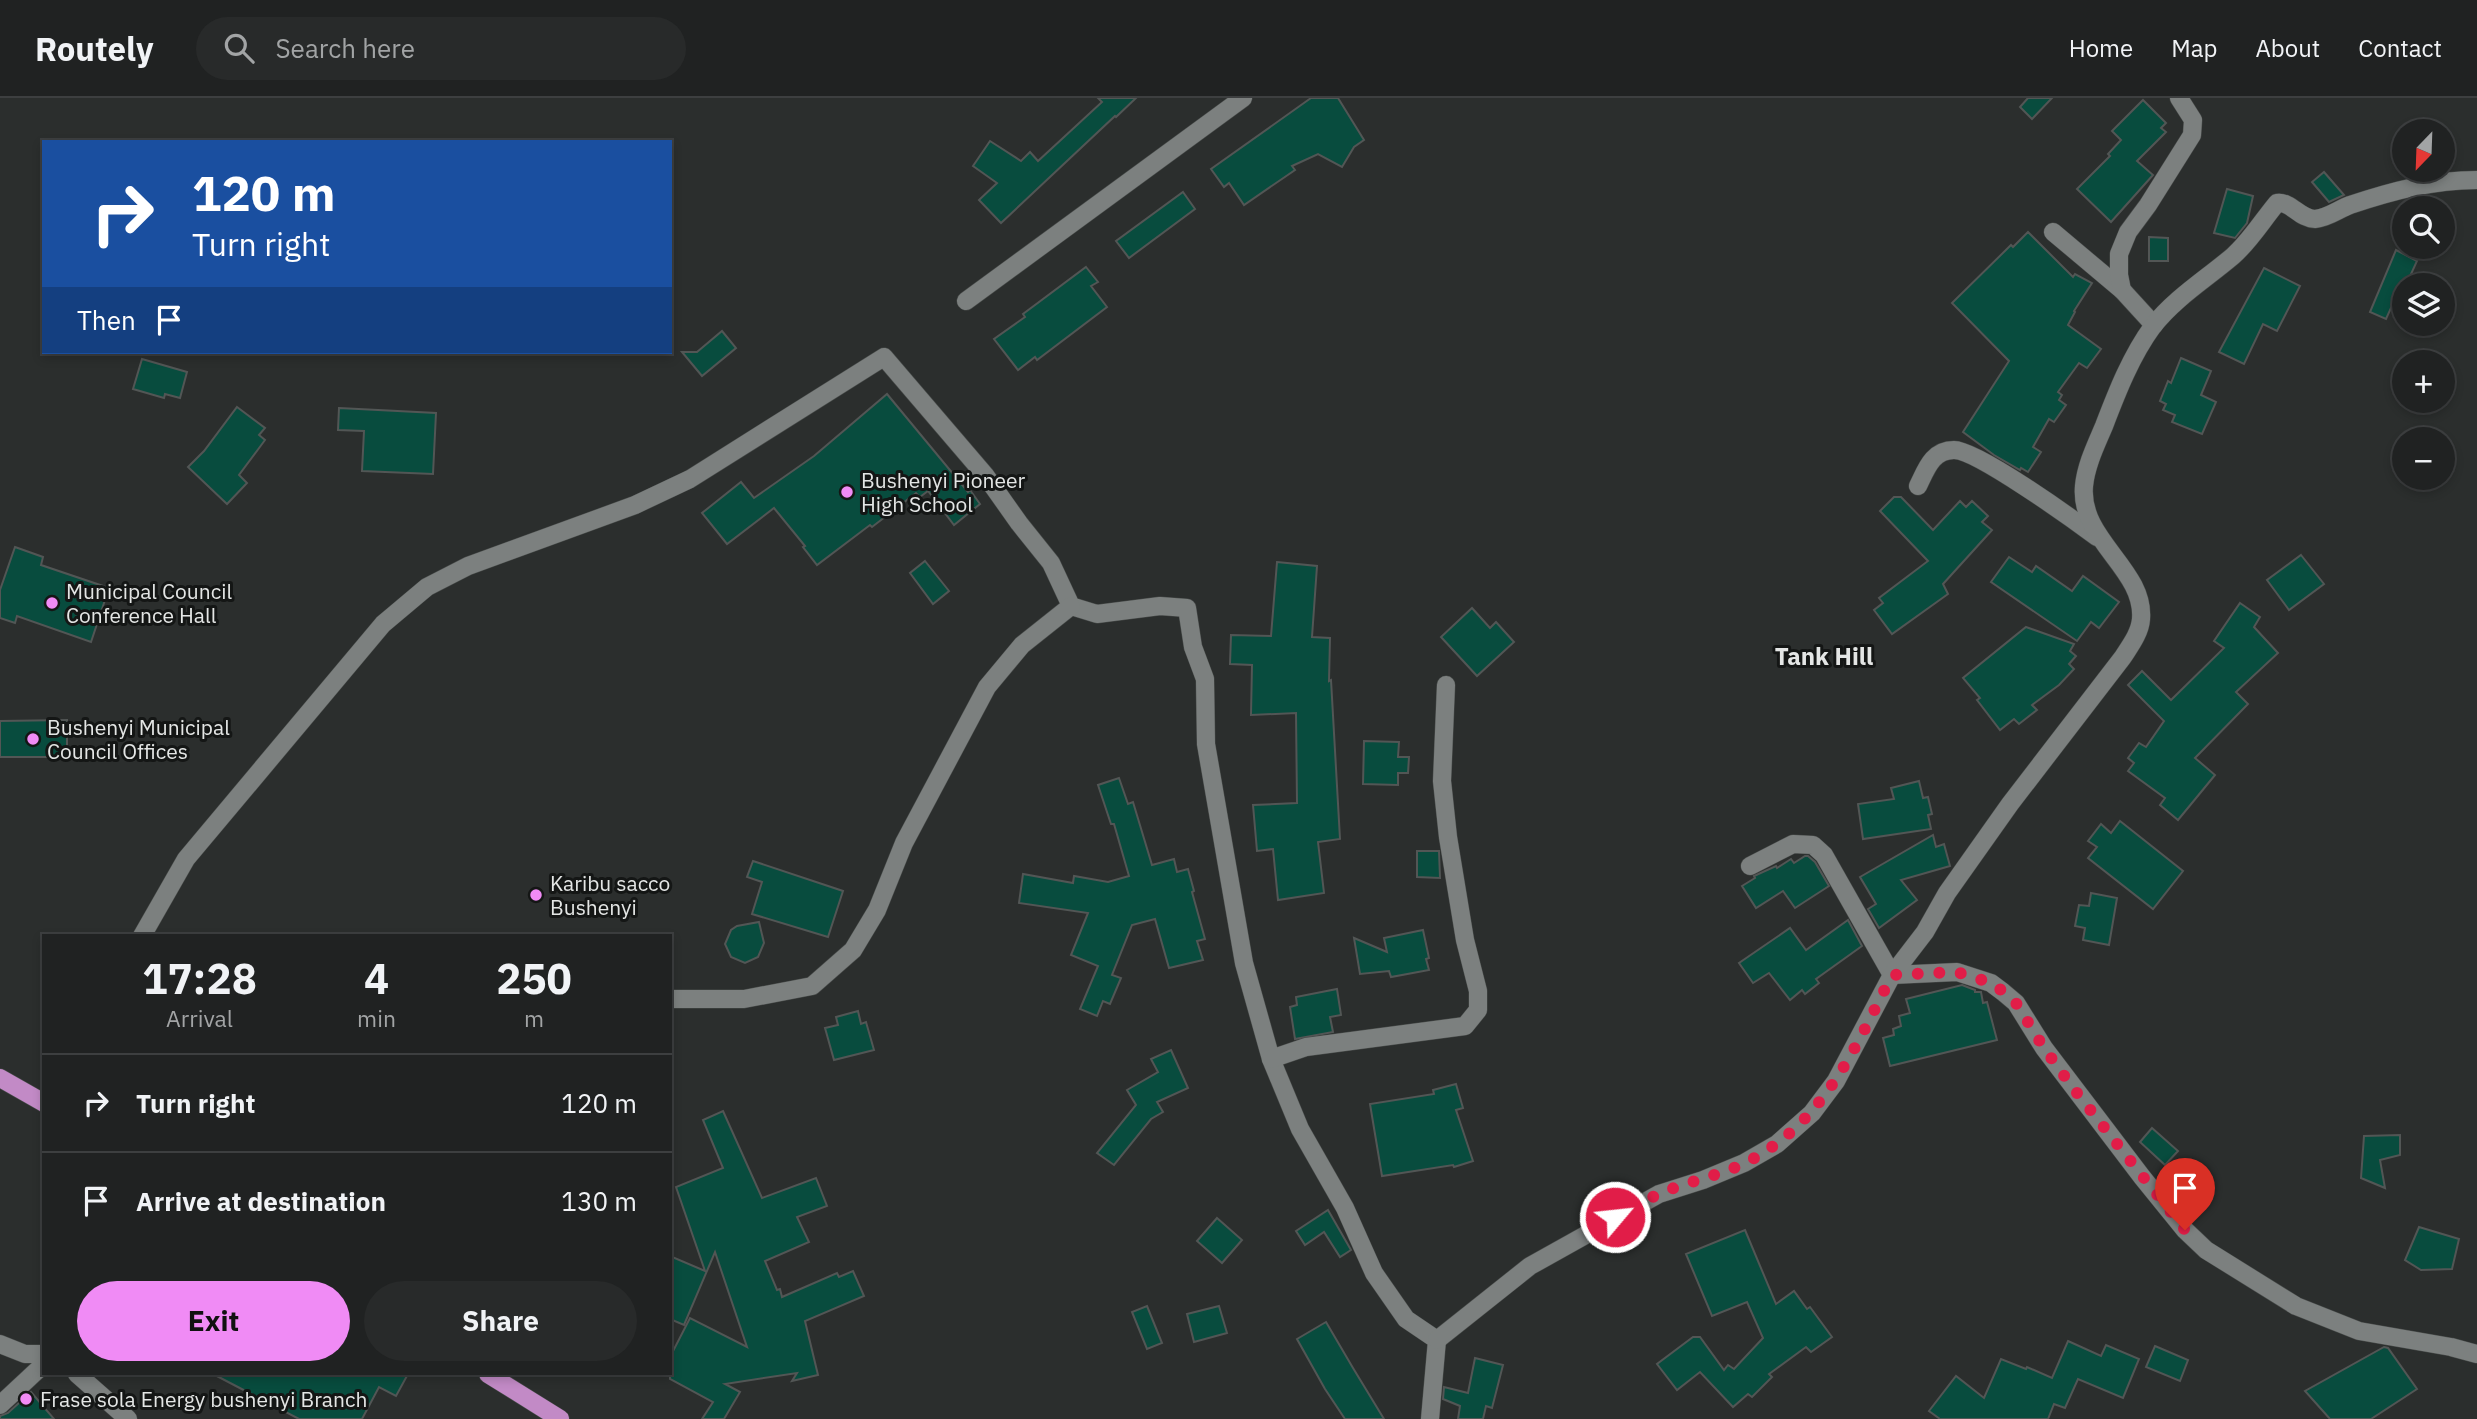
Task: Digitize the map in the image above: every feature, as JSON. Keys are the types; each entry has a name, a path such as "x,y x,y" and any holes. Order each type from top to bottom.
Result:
{"main road":[{"path":"0,1078 42,1102"},
{"path":"490,1375 560,1419"}],"street":[{"path":"966,301 1243,98"},
{"path":"2122,290 2118,265 2122,243 2192,135 2193,120 2179,98"},
{"path":"1430,1419 1437,1340 1530,1266 1659,1194 1744,1163 1777,1144 1812,1113 1836,1081 1892,975 1925,932 1969,859 2123,657 2137,634 2141,621 2140,601 2123,568 2100,539 2085,506 2084,488 2087,470 2114,401 2141,345 2154,326 2194,286 2234,256 2279,202 2284,202 2307,218 2316,219 2347,206 2404,189 2437,182 2477,180"},
{"path":"2053,232 2122,290 2154,326"},
{"path":"143,934 186,859 383,624 427,587 468,566 635,505 690,479 884,358 985,475 1051,563 1071,606 1097,614 1160,606 1187,608 1193,647 1205,679 1206,744 1237,927 1244,963 1271,1059 1300,1129 1345,1208 1374,1273 1406,1319 1437,1340"},
{"path":"1918,486 1930,460 1941,453 1955,450 1979,460 2034,493 2100,539"},
{"path":"672,999 744,999 812,986 853,950 877,910 904,843 987,687 1022,645 1071,606"},
{"path":"1271,1059 1306,1047 1465,1026 1478,1010 1478,991 1463,927 1448,838 1442,781 1446,685"},
{"path":"1750,866 1793,844 1813,845 1824,855 1892,975"},
{"path":"1892,975 1957,972 1991,983 2004,992 2016,1003 2044,1048 2142,1178 2185,1230 2206,1250 2295,1306 2359,1331 2477,1354"},
{"path":"0,1344 25,1354 42,1354"},
{"path":"0,1405 42,1366"},
{"path":"78,1375 128,1419"}],"building":[{"path":"1098,98 1136,98 1001,223 979,200 997,183 973,166 990,141 1021,161 1030,152 1038,161 1102,102"},
{"path":"1311,98 1338,98 1364,140 1354,147 1342,167 1318,154 1292,166 1295,170 1244,205 1229,183 1224,187 1211,169"},
{"path":"2028,98 2052,98 2032,119 2020,107"},
{"path":"2143,100 2166,123 2161,128 2166,132 2137,161 2153,175 2111,222 2077,189 2110,156 2108,154 2121,140 2112,131"},
{"path":"2324,172 2344,195 2329,202 2312,182"},
{"path":"2227,189 2253,196 2247,223 2235,238 2214,233"},
{"path":"1183,192 1195,209 1129,258 1116,241"},
{"path":"2028,232 2073,277 2075,274 2092,283 2068,325 2101,349 2087,368 2079,363 2058,392 2062,395 2059,400 2066,405 2054,422 2049,419 2033,447 2041,452 2028,472 1994,455 1963,432 2009,361 1952,303 2011,245 2013,247"},
{"path":"2149,237 2168,238 2168,261 2149,261"},
{"path":"2392,259 2417,261 2412,273 2392,273 2392,306 2386,319 2370,312"},
{"path":"1086,267 1098,282 1091,286 1107,307 1037,360 1035,357 1018,370 994,339"},
{"path":"2264,268 2300,286 2277,331 2263,324 2244,364 2219,352"},
{"path":"722,331 736,348 702,376 682,352 697,352"},
{"path":"2181,358 2211,371 2201,395 2216,402 2202,434 2172,422 2175,415 2163,410 2166,404 2160,401"},
{"path":"142,359 187,372 180,398 165,394 164,398 133,389"},
{"path":"887,394 980,504 954,525 928,491 920,497 916,493 817,565 774,508 727,544 702,513 741,482 754,498 814,456"},
{"path":"237,407 265,428 259,435 265,440 239,475 247,483 227,504 188,467 204,451"},
{"path":"339,408 436,413 433,474 362,471 364,431 338,430"},
{"path":"1894,497 1901,497 1933,530 1960,501 1966,507 1972,501 1988,516 1982,522 1992,530 1943,584 1948,594 1892,634 1874,610 1883,603 1879,598 1928,561 1880,511"},
{"name":"Municipal Council Conference Hall","path":"15,547 43,557 41,565 109,588 91,642 17,616 15,623 0,618 0,590"},
{"path":"2301,555 2324,584 2289,610 2267,580"},
{"path":"2009,557 2032,572 2036,566 2072,591 2083,576 2119,602 2099,628 2091,622 2077,641 1991,582"},
{"path":"925,561 949,591 933,604 910,573"},
{"path":"1277,562 1317,566 1312,637 1330,638 1329,681 1331,680 1340,839 1318,842 1324,893 1278,900 1273,849 1257,851 1253,805 1297,803 1296,713 1251,715 1252,665 1230,664 1231,635 1271,636"},
{"path":"2240,603 2260,617 2254,627 2278,653 2236,692 2248,704 2195,758 2215,775 2178,820 2160,805 2165,798 2128,771 2134,763 2128,758 2139,743 2146,747 2164,721 2128,685 2142,671 2171,700 2224,648 2214,641"},
{"path":"1472,608 1490,628 1496,622 1514,642 1477,676 1441,637"},
{"path":"2026,627 2074,644 2070,651 2076,656 2069,664 2074,669 2059,685 2032,705 2037,710 2019,724 2014,719 2000,730 1977,700 1980,698 1963,678"},
{"name":"Bushenyi Municipal Council Offices","path":"67,720 67,757 0,757 0,721"},
{"path":"1364,741 1399,742 1398,757 1409,757 1408,773 1398,773 1398,785 1363,784"},
{"path":"1119,778 1128,804 1133,802 1152,865 1174,859 1177,872 1188,869 1205,939 1197,941 1203,960 1169,968 1155,919 1132,925 1112,975 1121,978 1110,1004 1103,1001 1097,1016 1080,1009 1098,966 1071,955 1088,913 1019,903 1023,874 1073,883 1074,876 1108,882 1129,876 1114,824 1111,824 1098,785"},
{"path":"1919,781 1923,798 1928,797 1932,814 1928,815 1931,829 1863,839 1858,804 1894,799 1891,788"},
{"path":"2120,821 2183,871 2153,909 2088,858 2097,847 2088,841 2101,824 2111,833"},
{"path":"1933,835 1936,847 1944,844 1950,866 1901,880 1917,900 1879,928 1868,909 1876,904 1860,877"},
{"path":"1417,851 1439,851 1440,878 1417,877"},
{"path":"1805,856 1815,862 1829,886 1795,908 1783,891 1756,908 1742,886 1755,878 1754,876 1776,866 1777,868 1791,859 1794,863"},
{"path":"753,861 843,891 828,937 752,914 762,882 747,877"},
{"path":"2091,893 2117,898 2109,945 2083,940 2085,928 2075,926 2079,905 2089,906"},
{"path":"1848,920 1862,946 1816,979 1819,983 1805,994 1802,990 1790,1000 1769,973 1753,983 1739,963 1790,928 1806,950"},
{"path":"759,922 764,943 758,957 745,963 731,957 725,944 731,930 737,926"},
{"path":"1423,930 1429,970 1391,977 1389,971 1360,974 1354,938 1387,952 1384,938"},
{"path":"1962,985 1981,992 1983,1003 1987,1002 1997,1040 1890,1066 1883,1038 1894,1035 1893,1029 1901,1026 1899,1016 1910,1013 1906,999"},
{"path":"1337,989 1341,1015 1330,1017 1333,1032 1295,1039 1290,1007 1297,1005 1296,997"},
{"path":"858,1011 861,1024 866,1022 874,1050 834,1060 825,1028 838,1025 836,1017"},
{"path":"1171,1050 1188,1088 1157,1102 1163,1112 1151,1119 1114,1165 1097,1153 1136,1105 1127,1090 1158,1072 1151,1059"},
{"path":"1456,1084 1463,1108 1456,1110 1473,1161 1454,1167 1453,1165 1382,1176 1370,1104 1434,1094 1433,1090"},
{"path":"723,1111 762,1198 816,1178 827,1206 797,1217 809,1242 765,1261 782,1297 837,1273 839,1277 853,1271 864,1296 805,1321 818,1375 792,1381 797,1373 725,1384 740,1392 724,1419 702,1419 713,1402 670,1379 672,1353 690,1318 747,1347 715,1252 684,1325 672,1320 672,1257 705,1271 676,1187 723,1168 703,1120"},
{"path":"2152,1128 2178,1151 2165,1165 2140,1142"},
{"path":"2400,1135 2400,1155 2380,1160 2385,1188 2361,1178 2364,1136"},
{"path":"1328,1210 1351,1250 1340,1257 1324,1232 1305,1245 1296,1231"},
{"path":"1217,1218 1242,1240 1222,1263 1197,1241"},
{"path":"2419,1227 2459,1239 2452,1269 2421,1270 2405,1260"},
{"path":"1745,1230 1776,1304 1794,1291 1807,1309 1810,1307 1832,1337 1811,1352 1806,1347 1769,1374 1772,1377 1752,1397 1748,1394 1733,1407 1700,1372 1677,1390 1657,1364 1693,1337 1700,1337 1724,1370 1728,1365 1734,1369 1763,1338 1747,1302 1712,1316 1686,1254"},
{"path":"1147,1306 1162,1343 1147,1349 1132,1312"},
{"path":"1219,1306 1227,1333 1194,1342 1187,1314"},
{"path":"1326,1322 1384,1419 1345,1419 1325,1389 1297,1339"},
{"path":"2068,1341 2101,1356 2106,1345 2139,1359 2123,1398 2078,1379 2065,1408 2054,1404 2048,1419 1940,1419 1929,1411 1956,1376 1984,1398 2001,1359 2052,1378"},
{"path":"2155,1346 2188,1360 2180,1381 2146,1367"},
{"path":"2384,1347 2388,1348 2417,1389 2371,1419 2330,1419 2305,1391"},
{"path":"1475,1358 1503,1365 1492,1408 1486,1406 1483,1419 1458,1419 1460,1406 1443,1399 1444,1387 1468,1393"},
{"path":"215,1375 407,1375 396,1396 379,1387 362,1419 299,1419"},
{"name":"Frase sola Energy bushenyi Branch","path":"31,1392 54,1419 0,1419 0,1416 8,1413"}],"place":[{"name":"Bushenyi Pioneer High School","path":"847,492"},
{"name":"Municipal Council Conference Hall","path":"52,603"},
{"name":"Bushenyi Municipal Council Offices","path":"33,739"},
{"name":"Karibu sacco Bushenyi","path":"536,895"},
{"name":"Frase sola Energy bushenyi Branch","path":"26,1399"}],"district":[{"name":"Tank Hill","path":"1824,656"}],"route":[{"path":"1615,1217 1659,1194 1744,1163 1777,1144 1812,1113 1836,1081 1892,975 1957,972 1991,983 2016,1003 2073,1088 2185,1230"}]}
